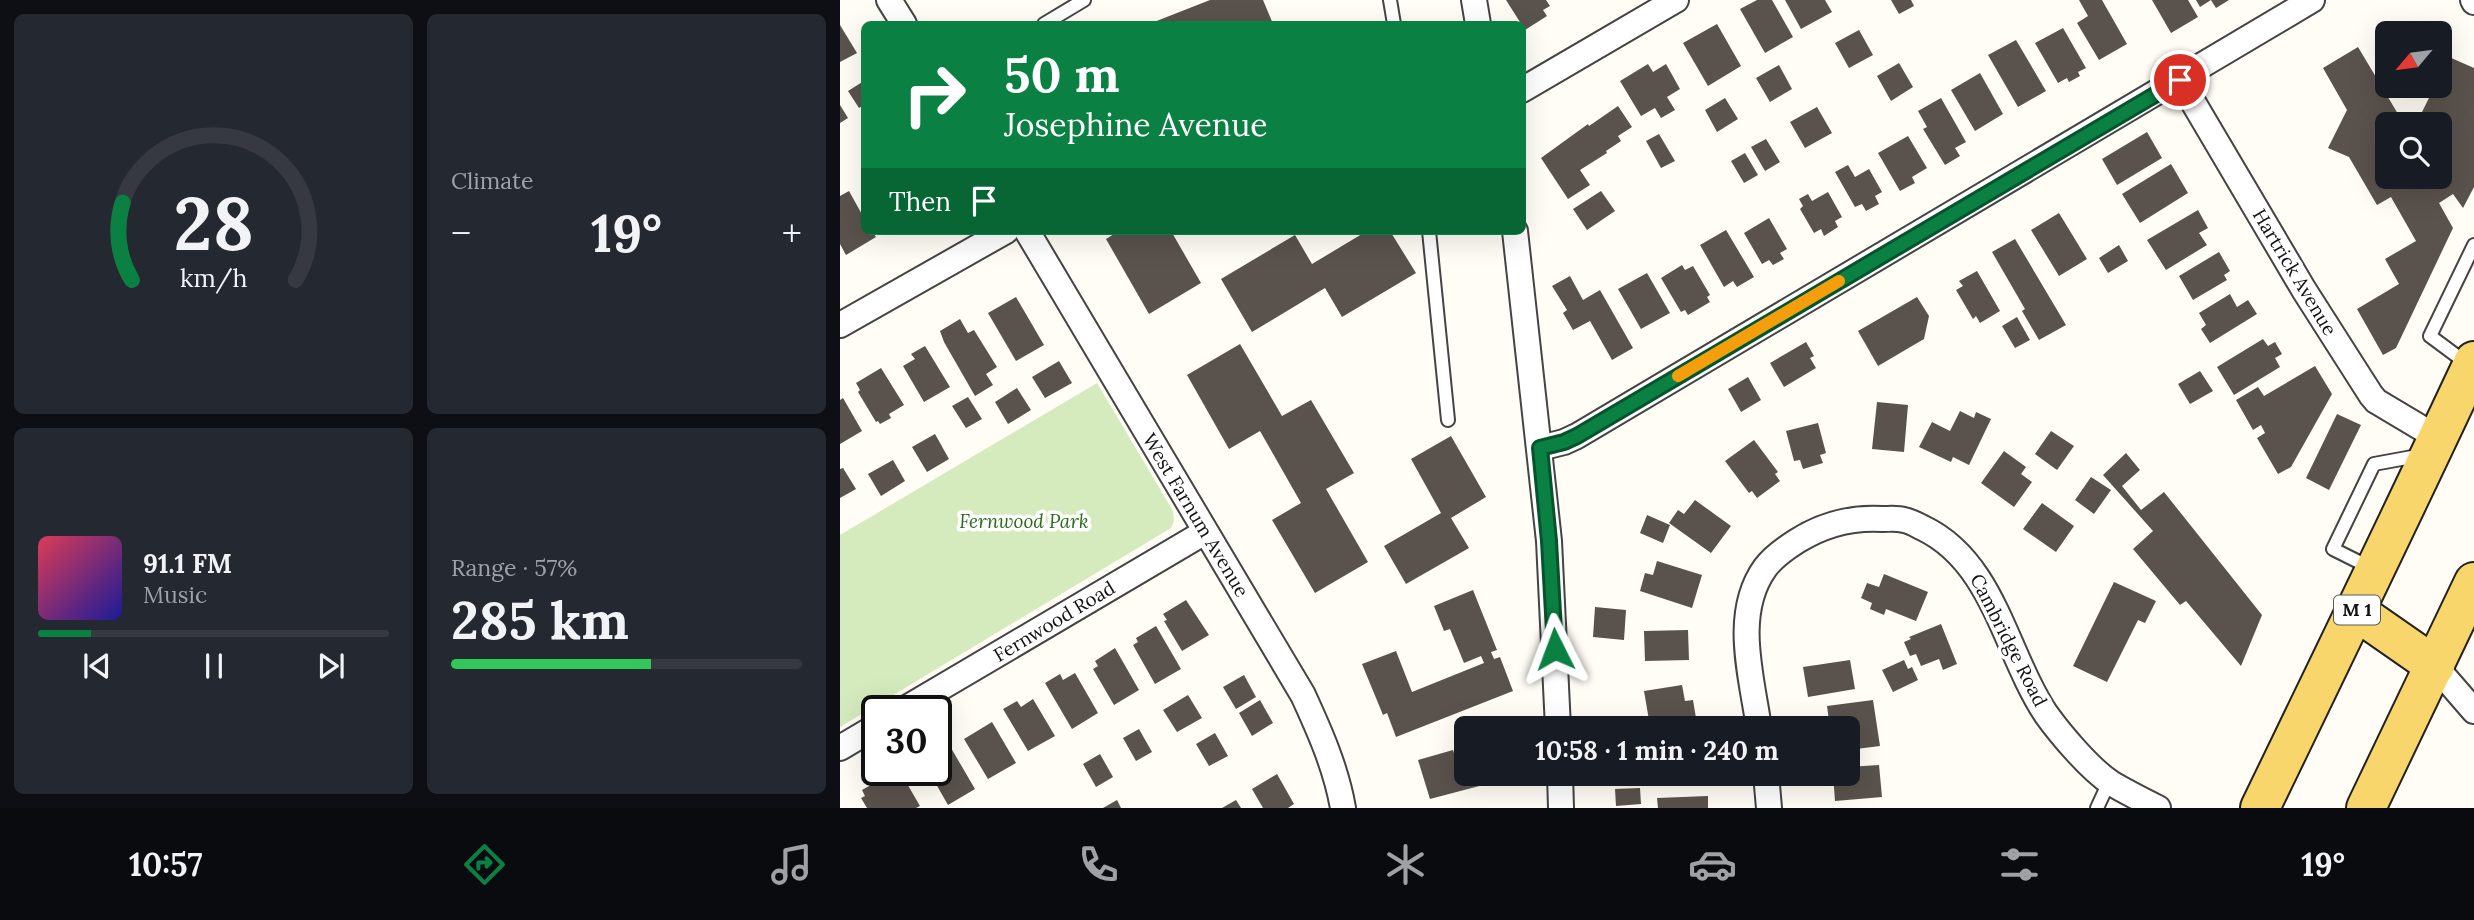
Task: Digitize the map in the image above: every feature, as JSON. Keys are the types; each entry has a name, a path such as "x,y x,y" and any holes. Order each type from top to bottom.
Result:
{"main road":[{"name":"M 1","path":"2260,808 2374,569 2448,431 2473,364"},
{"path":"2366,808 2470,599"},
{"path":"2356,611 2435,666"}],"street":[{"path":"889,0 902,21"},
{"path":"1474,0 1478,21"},
{"path":"1526,88 1676,0"},
{"path":"1540,448 1577,436 2312,0"},
{"name":"Hartrick Avenue","path":"2180,80 2304,290 2371,395 2376,401 2448,431"},
{"path":"840,326 999,235"},
{"name":"West Farnum Avenue","path":"1029,235 1303,695 1338,780 1343,808"},
{"path":"1515,235 1549,541 1557,716"},
{"name":"Cambridge Road","path":"1757,716 1746,644 1748,611 1754,590 1765,568 1785,549 1807,535 1833,524 1861,518 1905,520 1938,535 1973,569 2036,698 2069,743 2109,782 2158,808"},
{"name":"Fernwood Road","path":"929,695 1205,532"},
{"path":"2435,666 2474,711"},
{"path":"840,748 861,736"},
{"path":"1560,786 1561,808"},
{"path":"1767,786 1769,808"}],"lane":[{"path":"1049,21 1084,0"},
{"path":"1390,0 1394,21"},
{"path":"1429,235 1448,420"},
{"path":"2473,364 2430,336 2474,245"},
{"path":"2097,808 2109,782"}],"green space":[{"name":"Fernwood Park","path":"1097,383 1173,511 1174,521 1171,528 893,695 861,695 861,714 840,727 840,535"}],"building":[{"path":"1210,0 1263,0 1272,21 1157,21"},
{"path":"1506,0 1546,0 1550,6 1543,10 1547,16 1526,29 1526,21 1519,21"},
{"path":"1757,0 1772,0 1793,37 1765,53 1740,9"},
{"path":"1785,0 1825,0 1832,12 1801,29"},
{"path":"1891,0 1911,0 1914,6 1899,14"},
{"path":"2079,0 2102,0 2127,44 2099,60 2077,23 2088,16"},
{"path":"2152,0 2188,0 2198,17 2171,33"},
{"path":"2196,0 2211,0 2200,7"},
{"path":"2211,0 2229,0 2216,8"},
{"path":"1717,24 1741,66 1708,86 1683,43"},
{"path":"840,25 857,53 840,62"},
{"path":"2063,28 2086,68 2078,72 2080,76 2069,82 2067,78 2058,83 2035,43"},
{"path":"1859,30 1873,55 1849,68 1835,43"},
{"path":"2016,40 2046,91 2018,107 1988,55"},
{"path":"2358,47 2375,75 2375,98 2388,98 2397,112 2375,112 2375,189 2452,189 2452,112 2422,112 2429,98 2452,98 2452,58 2474,68 2474,187 2463,208 2453,194 2439,203 2453,228 2396,348 2383,355 2357,309 2399,284 2385,259 2416,241 2391,197 2377,205 2349,157 2328,148 2347,110 2323,68"},
{"path":"1899,63 1913,87 1891,101 1877,76"},
{"path":"1648,64 1653,72 1666,64 1680,89 1667,97 1675,110 1661,118 1655,108 1641,116 1620,81"},
{"path":"1779,65 1792,89 1770,102 1756,78"},
{"path":"1980,73 2003,114 1975,131 1951,90"},
{"path":"861,83 861,107 859,108 848,91"},
{"path":"1725,98 1738,119 1717,132 1705,110"},
{"path":"1941,98 1966,142 1955,148 1960,156 1945,165 1923,129 1927,127 1918,111"},
{"path":"840,105 848,118 840,123"},
{"path":"1618,106 1632,127 1618,136 1621,141 1606,151 1607,153 1580,170 1590,185 1568,199 1541,158"},
{"path":"1817,107 1832,133 1805,148 1790,122"},
{"path":"2147,132 2162,158 2117,185 2102,159"},
{"path":"1659,134 1675,161 1661,168 1646,141"},
{"path":"1908,136 1927,168 1912,177 1915,183 1900,191 1878,153"},
{"path":"1766,139 1780,162 1765,171 1751,147"},
{"path":"1745,153 1758,175 1744,183 1731,161"},
{"path":"2171,164 2188,193 2140,223 2122,194"},
{"path":"1848,165 1855,177 1869,169 1882,192 1875,196 1879,204 1866,211 1862,204 1855,207 1835,172"},
{"path":"849,191 861,213 861,235 876,237 846,255 840,244 840,196"},
{"path":"1601,191 1615,211 1587,230 1573,209"},
{"path":"1828,192 1842,217 1835,221 1838,227 1824,236 1821,229 1814,233 1800,209 1803,206 1799,199 1808,194 1812,201"},
{"path":"2198,210 2208,228 2199,233 2207,245 2166,270 2147,240"},
{"path":"2059,213 2087,259 2059,276 2031,230"},
{"path":"1769,218 1787,249 1780,253 1784,259 1773,265 1769,260 1762,264 1744,233"},
{"path":"1726,230 1754,277 1737,287 1733,281 1724,287 1700,245"},
{"path":"1112,235 1173,235 1201,283 1149,314 1106,239"},
{"path":"1295,235 1312,264 1360,235 1392,235 1416,273 1342,317 1325,288 1252,332 1221,279"},
{"path":"2015,239 2066,325 2039,340 2022,311 2025,309 1992,252"},
{"path":"2119,245 2128,261 2108,273 2099,258"},
{"path":"2219,252 2230,271 2224,275 2227,280 2193,300 2179,276"},
{"path":"1682,265 1685,270 1693,266 1710,295 1707,297 1710,302 1688,315 1685,310 1681,312 1661,278"},
{"path":"1977,271 2000,311 1980,323 1976,316 1973,319 1956,290 1963,286 1959,281"},
{"path":"1647,273 1670,313 1641,329 1618,289"},
{"path":"1570,276 1583,300 1600,290 1633,348 1612,360 1590,321 1573,330 1563,313 1567,310 1552,286"},
{"path":"2230,294 2237,307 2248,300 2257,314 2210,343 2201,329 2206,325 2199,313"},
{"path":"1016,297 1044,345 1016,361 988,313"},
{"path":"1917,297 1929,316 1924,339 1878,366 1858,331"},
{"path":"2017,317 2030,340 2015,348 2002,326"},
{"path":"960,319 968,333 974,330 997,367 986,374 993,385 975,396 940,331"},
{"path":"2263,339 2268,346 2275,342 2282,354 2275,358 2280,367 2234,395 2217,367"},
{"path":"1806,342 1814,356 1810,358 1816,368 1784,387 1770,363"},
{"path":"1240,344 1282,416 1311,400 1354,473 1326,489 1368,562 1315,593 1272,520 1301,503 1260,431 1229,449 1187,375"},
{"path":"925,346 950,387 924,402 903,366 915,359 911,354"},
{"path":"1059,361 1072,383 1045,398 1032,377"},
{"path":"2315,366 2332,394 2291,467 2278,474 2257,438 2265,433 2261,425 2253,430 2236,400 2258,387 2264,396"},
{"path":"881,368 904,405 889,414 891,418 880,424 876,422 858,392 860,390 856,383"},
{"path":"2200,371 2213,391 2190,404 2178,384"},
{"path":"1748,377 1761,400 1741,412 1728,389"},
{"path":"1017,388 1031,410 1008,424 995,402"},
{"path":"968,397 982,419 966,428 952,406"},
{"path":"843,398 862,431 840,444 840,400"},
{"path":"1877,402 1908,405 1904,452 1872,449"},
{"path":"1960,411 1974,418 1976,412 1991,419 1969,465 1953,457 1951,462 1919,447 1932,422 1950,431"},
{"path":"2337,414 2361,425 2329,490 2306,478"},
{"path":"1818,423 1826,453 1820,455 1823,463 1803,469 1800,460 1794,461 1786,431"},
{"path":"2051,431 2074,446 2057,470 2035,454"},
{"path":"935,434 949,459 927,472 912,447"},
{"path":"1451,436 1486,497 1451,518 1469,548 1406,584 1384,546 1441,513 1411,459"},
{"path":"1754,440 1778,472 1775,474 1780,481 1757,498 1752,491 1749,493 1725,461"},
{"path":"2004,451 2026,467 2021,474 2032,482 2014,507 1981,483"},
{"path":"2126,453 2140,470 2122,486 2141,510 2164,492 2262,615 2241,666 2186,601 2180,605 2133,549 2153,531 2103,475"},
{"path":"893,460 905,481 881,496 868,474"},
{"path":"843,468 856,489 840,498 840,469"},
{"path":"2091,477 2111,490 2094,514 2075,500"},
{"path":"1695,500 1731,526 1711,553 1669,523 1678,510 1684,514"},
{"path":"2042,503 2074,526 2056,552 2023,529"},
{"path":"1647,515 1670,525 1663,543 1640,533"},
{"path":"1657,561 1702,575 1692,608 1640,591 1645,573 1653,575"},
{"path":"1884,574 1928,592 1916,621 1886,609 1884,615 1870,609 1872,603 1861,598 1867,583 1879,587"},
{"path":"2114,582 2156,601 2145,623 2138,620 2107,682 2073,666"},
{"path":"1473,590 1497,650 1491,652 1494,659 1500,657 1513,691 1396,737 1387,713 1383,715 1362,664 1396,651 1412,692 1484,663 1481,656 1464,663 1450,629 1444,631 1434,606"},
{"path":"1186,600 1209,635 1182,651 1164,621 1167,620 1163,614"},
{"path":"1595,607 1626,610 1624,640 1593,637"},
{"path":"1941,624 1957,664 1943,670 1939,659 1921,666 1916,654 1910,656 1904,642 1911,639 1909,637"},
{"path":"1156,626 1181,669 1155,684 1133,645 1138,642 1136,638"},
{"path":"1688,630 1689,660 1645,661 1644,631"},
{"path":"1115,648 1139,690 1114,705 1093,669 1098,666 1095,661"},
{"path":"1850,660 1855,689 1808,697 1803,667"},
{"path":"1904,660 1908,669 1912,667 1918,680 1893,692 1882,670"},
{"path":"1075,673 1098,713 1072,729 1045,683 1060,674 1063,680"},
{"path":"1244,675 1256,697 1236,709 1223,687"},
{"path":"1682,685 1685,701 1693,700 1696,716 1648,716 1644,691"},
{"path":"1188,695 1202,718 1177,732 1163,710"},
{"path":"1033,699 1055,736 1028,751 1003,709 1017,701 1021,707"},
{"path":"1260,700 1273,723 1252,736 1239,713"},
{"path":"1873,700 1880,746 1860,748 1860,716 1828,716 1827,706"},
{"path":"992,722 1016,763 988,779 964,739"},
{"path":"1139,729 1152,752 1136,761 1123,738"},
{"path":"1215,733 1228,756 1209,766 1196,744"},
{"path":"952,750 975,789 948,805 937,786 952,786"},
{"path":"1453,750 1454,786 1479,786 1430,799 1418,760"},
{"path":"1100,754 1113,777 1096,787 1083,764"},
{"path":"1879,765 1882,797 1835,801 1834,786 1860,786 1860,766"},
{"path":"1277,774 1294,804 1288,808 1263,808 1252,789"},
{"path":"869,786 908,786 920,806 867,808 861,798 865,796 862,790"},
{"path":"1640,788 1641,804 1616,806 1615,789"},
{"path":"1708,796 1708,808 1658,808 1657,798"},
{"path":"1117,800 1121,808 1103,808"},
{"path":"1236,800 1241,808 1222,808"}],"slow traffic":[{"path":"1678,376 1839,281"}],"route":[{"path":"1555,649 1540,448 1577,436 2180,80"}]}
